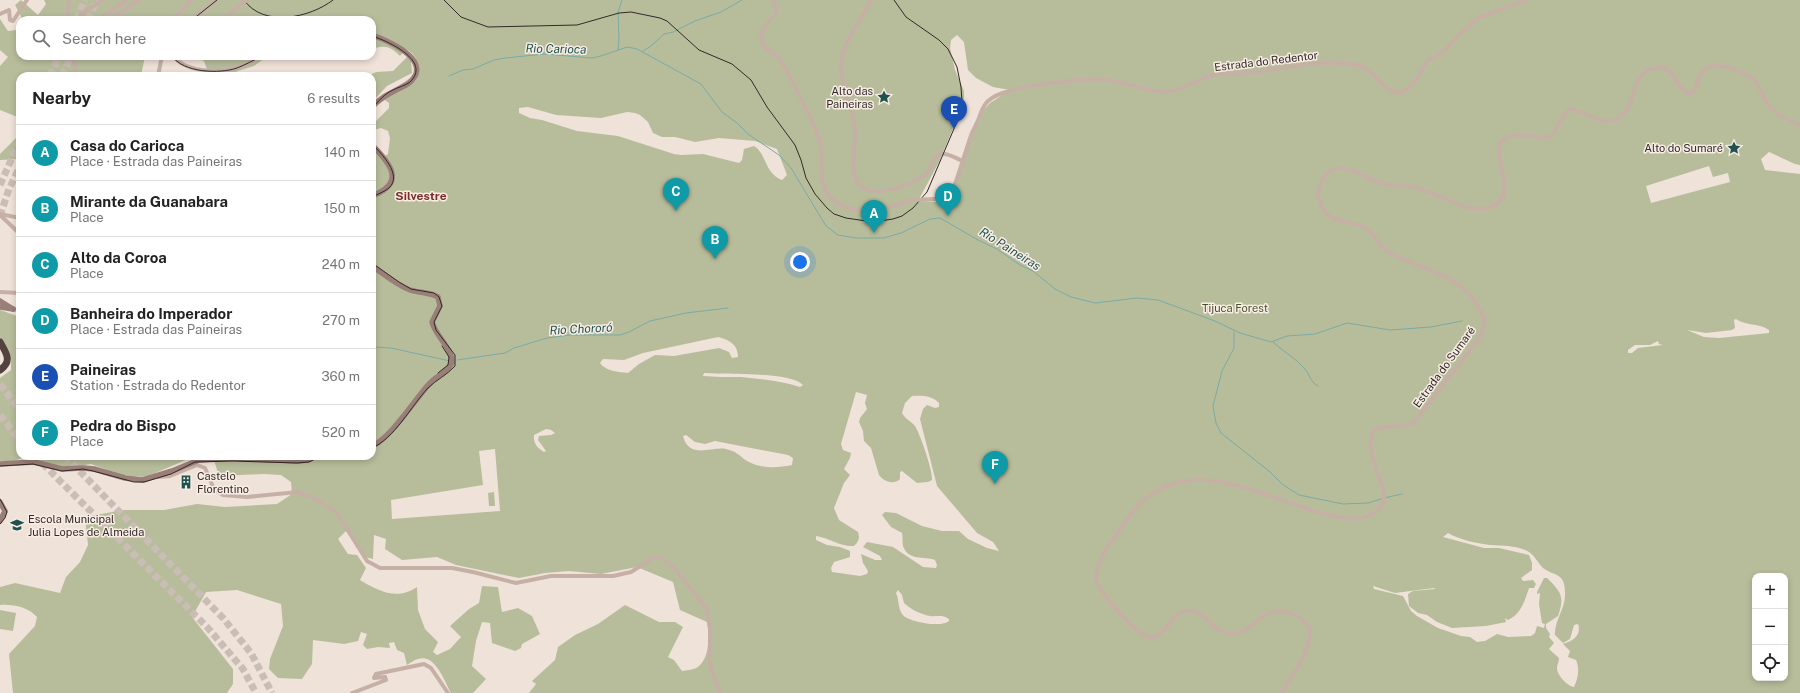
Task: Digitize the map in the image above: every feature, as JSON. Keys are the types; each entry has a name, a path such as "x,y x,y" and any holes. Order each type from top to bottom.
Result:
{"highway":[{"path":"0,342 8,361 6,366 0,370"}],"street":[{"path":"16,16 27,0"},
{"path":"67,16 69,0"},
{"path":"80,16 103,0"},
{"path":"105,16 126,0"},
{"path":"114,16 139,0"},
{"path":"177,16 192,0"},
{"path":"196,16 216,0"},
{"path":"228,16 247,0"},
{"path":"773,0 777,10 775,16 762,32 761,40 764,46 780,60 814,124 820,143 823,185 826,192 838,204 856,210 886,208 912,200 935,199 942,197 949,192 956,183 963,162 944,154 940,154 936,156 928,172 919,179 889,191 874,191 863,187 856,181 854,169 855,128 841,63 844,50 871,0"},
{"name":"Estrada do Redentor","path":"963,162 980,113 991,98 998,94 1039,85 1097,78 1118,81 1140,89 1173,91 1214,75 1246,74 1324,63 1357,65 1366,68 1382,84 1395,92 1401,93 1414,83 1428,61 1444,52 1461,33 1478,18 1527,0"},
{"path":"0,14 9,10 10,20 13,21 16,16"},
{"path":"376,37 393,44 409,55 416,63 417,69 415,76 410,82 379,99 376,102"},
{"path":"74,60 75,72"},
{"path":"159,72 161,60"},
{"path":"177,60 179,62 208,71 236,68 253,60"},
{"name":"Estrada do Sumaré","path":"1282,693 1302,662 1309,643 1310,628 1304,620 1297,615 1278,610 1270,612 1263,615 1240,633 1231,634 1224,633 1198,613 1190,610 1177,614 1161,634 1151,638 1145,636 1135,628 1102,592 1096,583 1096,577 1104,555 1135,508 1151,494 1170,485 1185,481 1207,480 1235,485 1300,507 1338,517 1368,517 1379,510 1383,505 1385,494 1371,457 1370,443 1372,433 1375,429 1402,427 1413,424 1480,336 1485,320 1475,300 1463,288 1448,278 1386,250 1369,230 1364,227 1345,223 1326,213 1318,196 1319,186 1326,174 1333,170 1348,169 1379,183 1414,187 1471,208 1476,209 1491,207 1501,198 1505,185 1499,152 1501,141 1511,136 1552,136 1565,113 1570,109 1603,120 1615,119 1626,112 1629,108 1640,76 1648,70 1659,68 1668,71 1678,81 1684,92 1689,94 1694,92 1703,70 1708,67 1721,66 1745,73 1756,83 1771,108 1778,114 1800,125"},
{"path":"376,149 385,159 393,178 389,187 376,194"},
{"path":"0,215 16,217"},
{"path":"0,215 16,230"},
{"path":"376,269 396,283 410,290 438,297 440,306 432,322 434,331 450,352 452,362 448,369 432,381 388,434 376,444"},
{"path":"0,292 16,293"},
{"path":"0,301 14,309"},
{"path":"0,307 14,309"},
{"path":"0,464 28,462 62,469 94,469 134,480 172,471 195,461 208,460"},
{"path":"277,460 308,460"},
{"path":"151,477 170,476 197,465 205,468 214,489 224,495 247,497 292,492 308,495 337,513 368,561 380,568 452,568 516,583 551,576 613,576 631,572 653,558 662,558 675,569 706,608 710,627 710,665 720,693"},
{"path":"0,502 5,511 0,521"},
{"path":"352,693 386,680 385,677 374,678 376,674 424,664 431,668 448,693"}],"green space":[{"name":"Tijuca Forest","path":"21,0 38,15 46,4 44,0 1800,0 1800,165 1769,152 1761,159 1765,170 1800,174 1800,693 529,693 536,684 532,681 555,660 558,647 575,635 598,624 625,605 659,622 675,622 683,627 668,657 674,660 682,671 696,668 706,656 708,645 707,622 680,610 673,582 637,567 601,574 569,571 545,573 519,578 456,565 437,557 402,560 385,549 386,539 374,535 373,559 365,557 346,531 338,539 348,554 357,555 366,568 360,580 381,591 395,594 409,591 417,587 418,610 425,629 438,642 433,652 437,655 450,649 461,637 450,626 469,609 479,603 482,586 498,587 502,612 518,608 532,616 540,634 522,644 521,648 515,651 492,643 490,623 482,622 476,641 472,666 486,679 473,693 451,693 439,670 429,660 424,658 418,659 407,665 404,653 397,650 394,642 389,643 390,648 378,647 367,649 363,645 367,634 361,632 358,641 344,644 313,640 312,664 302,679 278,678 269,669 270,659 283,626 281,604 237,590 206,592 192,617 233,669 233,684 227,693 13,693 9,654 35,626 37,617 20,607 0,605 0,587 15,583 60,593 66,577 80,562 88,545 85,517 123,510 164,510 197,504 225,507 277,504 292,494 291,482 281,475 264,474 219,476 214,460 376,460 376,153 383,158 388,154 390,138 388,131 381,128 376,129 376,121 389,108 389,103 382,98 417,73 418,65 414,56 406,49 400,56 387,47 376,48 376,16 21,16 15,5","holes":["957,35 964,42 968,70 976,78 993,87 1010,90 990,103 980,114 970,132 952,187 941,202 918,201 939,162 962,107 964,91 955,70 950,48 951,40","528,107 556,115 601,118 627,112 635,113 640,115 648,122 653,133 662,137 675,137 695,142 719,138 755,141 777,149 787,175 782,180 776,177 772,173 758,149 754,146 744,149 742,160 739,163 703,154 674,154 618,136 577,131 542,120 530,118 519,113 519,108","1709,166 1713,177 1728,173 1730,182 1651,203 1646,186","1736,319 1744,323 1757,325 1769,330 1769,333 1719,338 1704,337 1687,330 1706,333 1732,330 1735,328 1734,320","718,337 732,343 735,346 738,357 732,358 729,352 719,348 674,356 655,355 639,364 628,373 612,371 605,368 600,363 603,359 624,360 643,353","1658,341 1659,344 1663,345 1638,348 1632,353 1628,353 1628,350 1635,345 1650,345","704,373 756,374 784,378 796,381 803,385 800,387 778,382 741,377 703,376","856,392 867,395 865,403 867,409 860,418 859,422 863,431 864,441 871,448 879,475 886,481 895,482 900,479 900,472 902,471 917,483 928,482 932,480 932,475 923,444 915,426 902,413 905,403 912,396 927,396 937,401 939,403 939,407 935,408 927,405 923,409 920,419 937,486 977,533 993,542 999,551 987,548 968,539 959,531 942,531 922,526 896,513 885,512 882,515 891,527 902,533 905,551 912,556 935,560 937,565 936,568 923,567 893,547 867,542 863,547 880,556 882,560 875,560 861,554 863,563 868,571 867,574 860,576 832,572 831,568 834,562 850,557 850,551 840,547 827,545 816,540 816,536 849,546 854,546 859,538 858,532 839,520 834,508 844,483 850,475 844,469 851,453 843,450 841,444","546,429 555,433 551,435 539,436 538,440 546,451 544,452 537,447 534,440 534,435","686,435 695,442 705,444 715,441 788,455 793,458 792,465 781,467 763,467 752,464 730,450 696,450 690,448 683,436","495,449 500,511 392,519 391,500 483,485 479,451","1448,533 1458,538 1474,542 1515,547 1524,550 1533,555 1543,568 1561,578 1565,586 1565,599 1556,625 1555,635 1563,643 1570,639 1574,625 1578,624 1579,631 1576,637 1563,644 1570,651 1568,657 1576,660 1577,663 1578,674 1574,687 1568,685 1557,671 1559,658 1549,649 1554,643 1549,637 1550,634 1546,628 1546,624 1558,616 1561,599 1556,587 1547,578 1544,578 1537,592 1537,594 1540,593 1539,604 1542,623 1545,624 1544,628 1537,626 1535,633 1531,636 1508,637 1497,634 1485,641 1477,642 1470,637 1461,636 1438,628 1417,616 1411,611 1403,596 1374,589 1373,586 1395,593 1434,588 1435,589 1413,591 1408,594 1409,606 1418,613 1427,615 1437,622 1452,628 1486,626 1506,622 1505,618 1508,620 1516,615 1523,604 1529,588 1534,588 1536,584 1533,580 1523,581 1521,578 1532,570 1532,563 1529,555 1499,548 1484,548 1443,537","898,590 902,595 904,603 913,610 930,616 944,617 949,619 949,621 945,623 932,624 917,622 905,617 900,609 896,593"]},
{"path":"0,19 8,31 16,30 16,60 144,60 142,72 16,72 16,116 0,110 0,66 8,57 0,50"},
{"path":"407,57 411,61 412,73 387,86 376,98 376,72 393,71"},
{"path":"201,60 262,60 254,66 236,72 208,72 204,61"},
{"path":"16,138 16,159 0,160 0,154"},
{"path":"0,310 16,316 17,460 14,461 0,461 0,378 11,370 11,358 0,337"},
{"path":"36,460 186,460 146,477 121,475 91,464 66,468"},
{"path":"494,492 495,506 489,506 488,493"},
{"path":"0,610 16,613 13,631 0,629"}],"waterway":[{"path":"618,50 618,12 622,0"},
{"path":"643,51 664,34 673,32 695,21 721,12 742,0"},
{"name":"Rio Paineiras","path":"449,76 463,70 473,69 494,60 505,58 545,54 592,58 627,47 637,49 701,84 722,112 737,123 748,134 779,155 791,168 826,226 838,235 856,238 884,238 901,233 930,219 940,218 997,249 1020,265 1033,271 1055,289 1071,297 1095,303 1137,298 1158,300 1215,321 1240,333 1271,342 1287,336 1315,334 1347,323 1390,330 1431,327 1462,321"},
{"name":"Rio Chororó","path":"457,360 505,353 514,348 547,338 569,335 620,335 650,321 686,313 728,308"},
{"path":"1234,332 1234,348 1222,371 1213,406 1216,423 1221,433 1269,471 1282,484 1299,495 1343,504 1368,503 1381,499"},
{"path":"1273,342 1294,358 1307,371 1310,378 1318,386"},
{"name":"Rio Chororó","path":"376,347 391,348 450,361"},
{"path":"1384,498 1402,494"}],"tunnel":[{"path":"78,16 85,0"},
{"path":"90,16 97,0"},
{"path":"52,72 57,60"},
{"path":"64,72 69,60"},
{"path":"0,185 16,149"},
{"path":"0,216 9,189 16,174"},
{"path":"0,384 16,405"},
{"path":"0,415 16,435"},
{"path":"39,460 208,628 243,669 256,693"},
{"path":"69,460 223,618 251,653 272,693"}],"tram line":[{"path":"197,16 217,0"},
{"path":"244,0 252,9 270,16"},
{"path":"294,16 312,12 333,0"},
{"path":"444,0 461,17 488,27 577,25 619,13 631,12 660,18 667,21 699,50 732,64 751,80 767,107 795,145 806,178 815,194 827,208 834,214 846,218 873,222 902,216 913,208 927,192 956,124 962,102 957,67 948,49 939,40 906,17 894,0"},
{"path":"376,38 397,47 412,60 416,67 415,74 410,82 387,94 376,104"},
{"path":"175,60 184,66 202,71 230,70 254,60"},
{"path":"376,148 389,164 394,177 393,183 389,188 376,195"},
{"path":"376,266 411,289 434,293 439,297 442,306 434,322 436,330 455,355 455,366 428,388 395,430 376,446"},
{"path":"438,373 448,365 449,357 442,346"},
{"path":"0,466 33,464 62,471 83,469 134,482 144,482 171,474 195,462 233,461 297,463 309,462 313,460"},
{"path":"0,499 7,512 5,518 0,524"}],"place":[{"name":"Alto das Paineiras","path":"884,97"},
{"name":"Paineiras","path":"954,129"},
{"name":"Alto do Sumaré","path":"1734,148"},
{"name":"Alto da Coroa","path":"676,211"},
{"name":"Banheira do Imperador","path":"948,216"},
{"name":"Casa do Carioca","path":"874,233"},
{"name":"Mirante da Guanabara","path":"715,259"},
{"name":"Castelo Florentino","path":"186,482"},
{"name":"Pedra do Bispo","path":"995,484"},
{"name":"Escola Municipal Julia Lopes de Almeida","path":"17,525"}],"district":[{"name":"Silvestre","path":"421,196"}],"water label":[{"name":"Rio Carioca","path":"556,49"}]}
